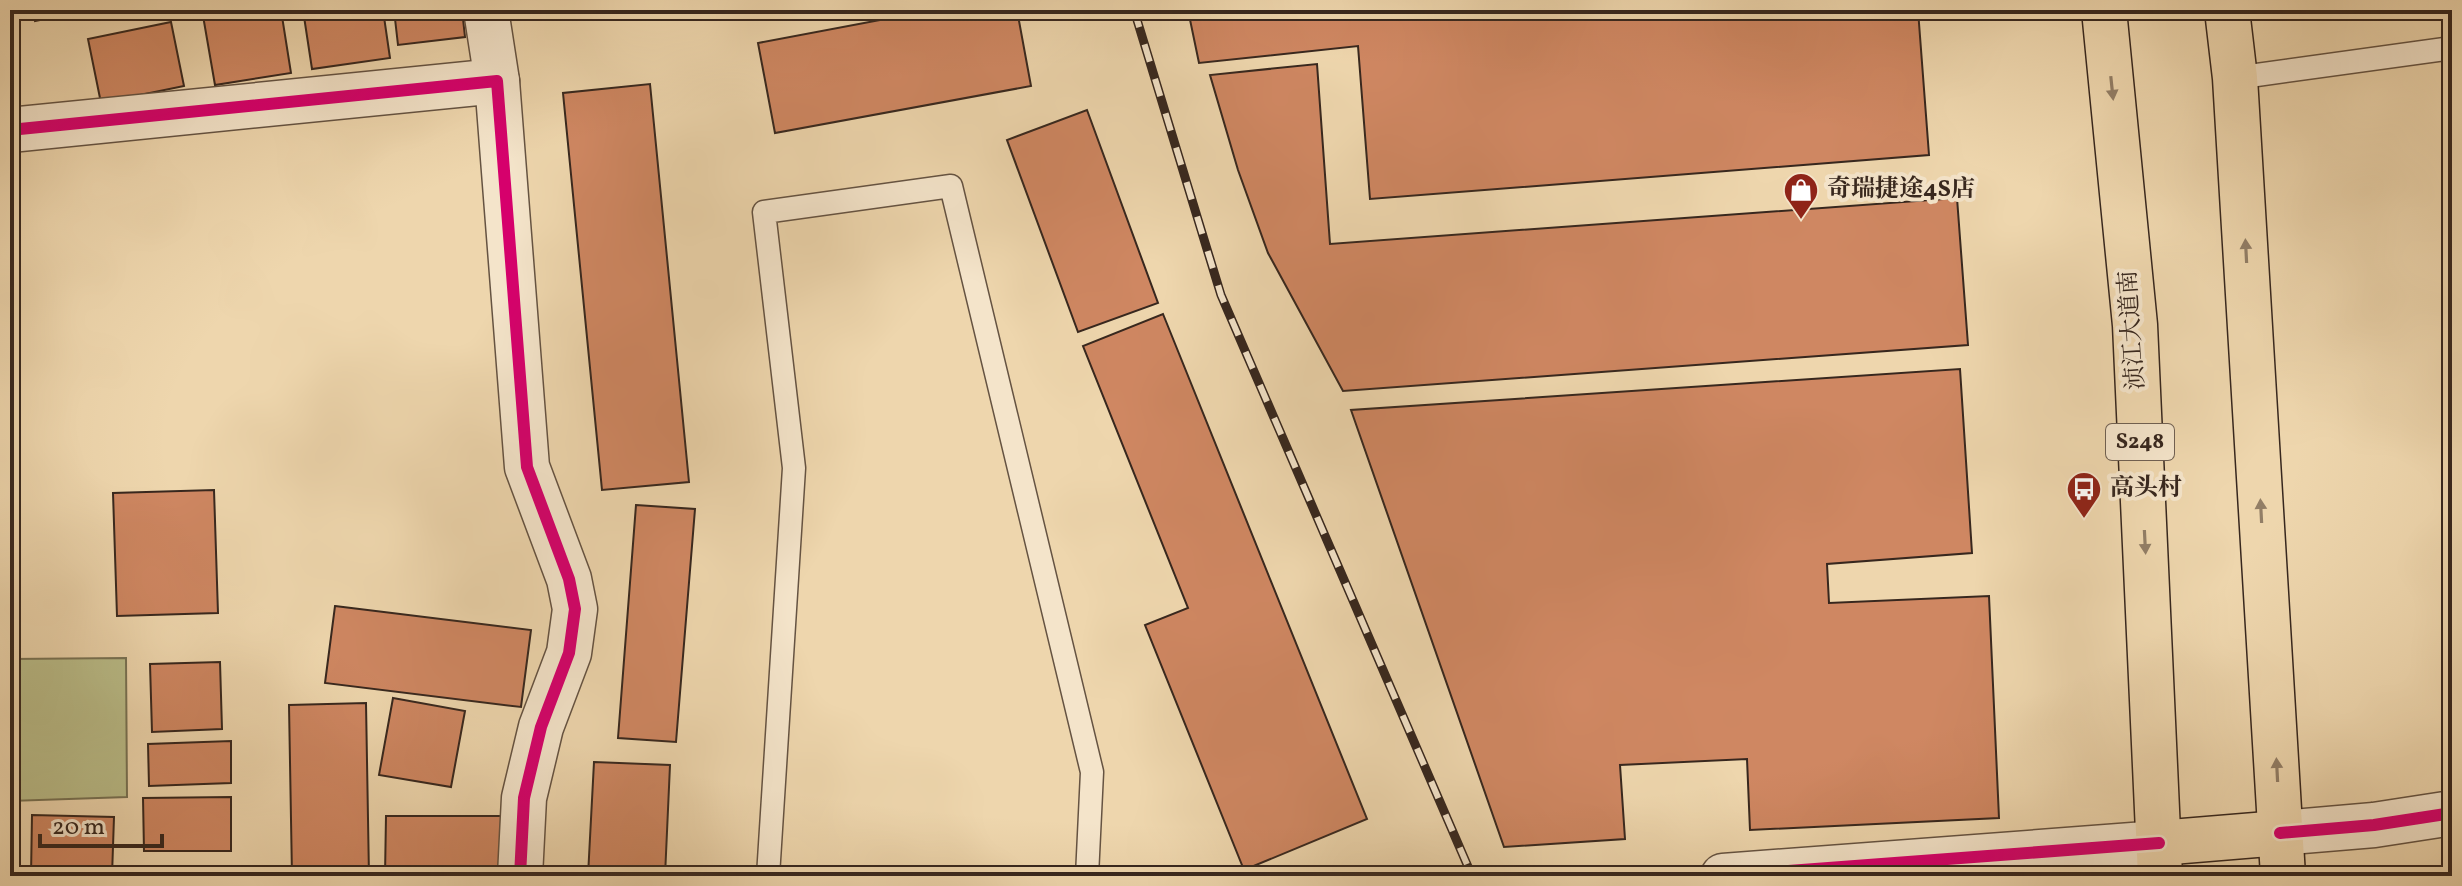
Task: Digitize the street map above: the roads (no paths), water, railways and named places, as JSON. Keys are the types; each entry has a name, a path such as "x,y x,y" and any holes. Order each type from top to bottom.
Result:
{"main road":[{"name":"浈江大道南","path":"2104,10 2135,325 2159,860"},
{"path":"2227,10 2235,78 2283,876"},
{"path":"2159,860 2280,833"}],"street":[{"path":"486,10 497,81 527,467 569,579 575,609 569,653 541,727 524,798 520,876"},
{"path":"10,130 497,81"},
{"path":"2280,833 2374,825 2452,813"},
{"path":"1723,876 2159,860"}],"lane":[{"path":"2235,78 2452,48"},
{"path":"768,876 794,468 764,212 951,186 1092,772 1087,876"}],"railway":[{"path":"1134,10 1221,295 1472,876"}],"place":[{"name":"奇瑞捷途4S店","path":"1801,221"},
{"name":"高头村","path":"2084,520"}]}
